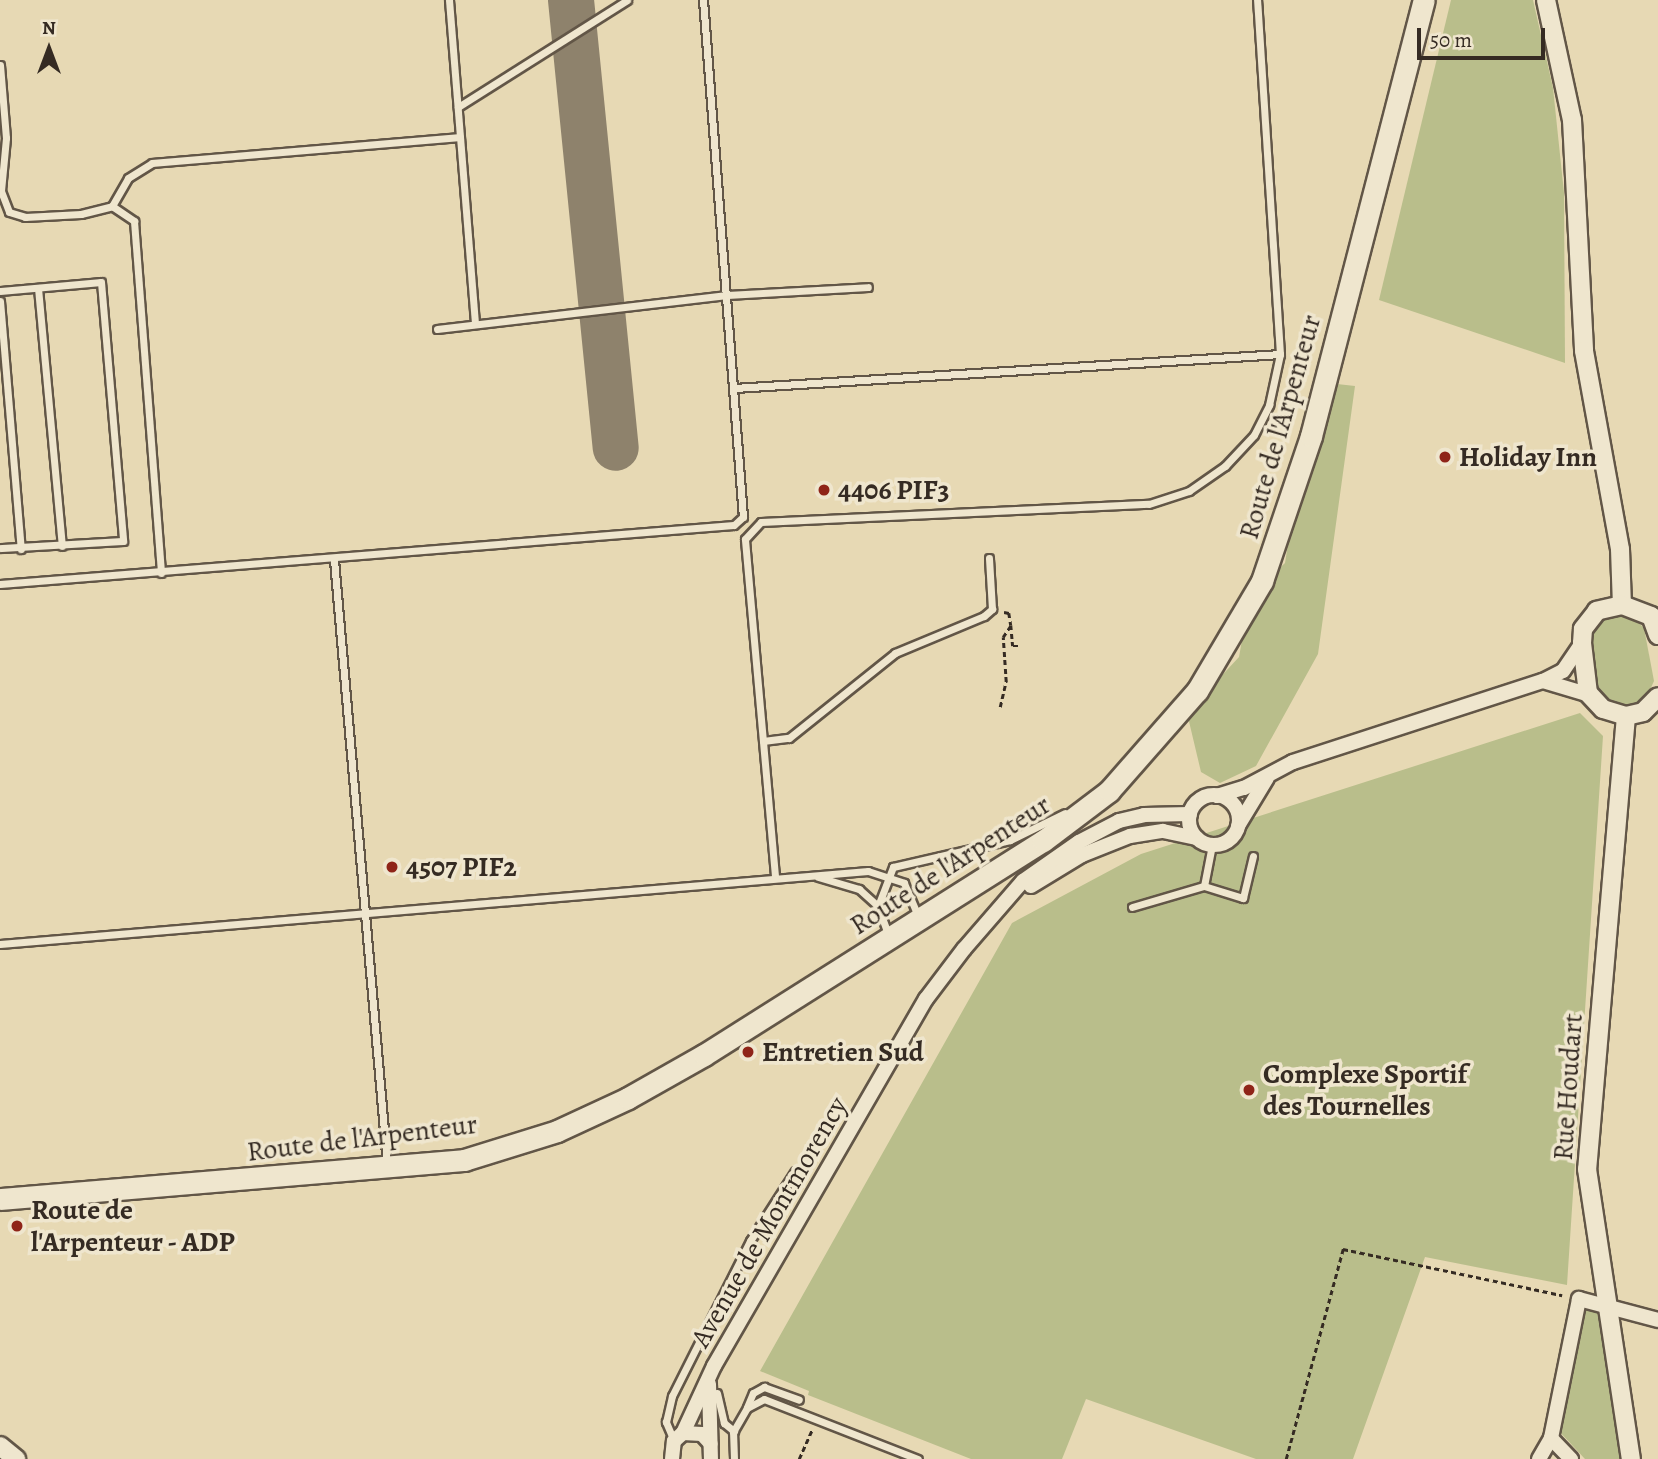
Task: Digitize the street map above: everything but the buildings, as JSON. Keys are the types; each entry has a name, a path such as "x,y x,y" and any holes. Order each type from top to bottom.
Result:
{"main road":[{"name":"Route de l'Arpenteur","path":"0,1199 387,1169 464,1160 569,1126 704,1055 1043,841 1109,791 1197,691 1262,581 1311,436 1424,0"}],"street":[{"path":"1545,0 1572,120 1584,351 1620,548 1622,605"},
{"path":"1590,695 1582,643 1583,629 1597,611 1622,605 1651,616 1658,635"},
{"path":"1270,774 1227,841 1212,845 1197,838 1189,814 1199,800 1217,796 1293,762 1543,681 1563,671 1582,643"},
{"path":"1543,681 1590,695 1603,709 1626,716 1643,712 1658,697"},
{"name":"Rue Houdart","path":"1626,716 1588,1146 1591,1211 1609,1307 1631,1459"},
{"path":"1217,796 1233,805 1237,827"},
{"name":"Avenue de Montmorency","path":"674,1449 709,1380 926,999 964,949 1023,881 1079,842 1119,821 1144,815 1189,814"},
{"name":"Avenue de Montmorency","path":"964,949 1032,886 1082,855 1130,836 1163,831 1197,838"},
{"path":"1539,1459 1551,1438 1579,1299 1658,1320"},
{"name":"Avenue de Montmorency","path":"709,1380 711,1452"},
{"path":"674,1449 702,1434 711,1452"},
{"path":"1551,1438 1571,1459"},
{"path":"0,1446 16,1459"}],"lane":[{"path":"449,0 474,324"},
{"path":"458,107 627,0"},
{"path":"0,584 334,560 734,525 743,517 703,0"},
{"path":"775,876 745,539 761,522 1149,504 1189,491 1226,466 1254,435 1269,405 1280,354 1257,0"},
{"path":"0,65 6,138 1,191 9,212 25,217 81,214 112,206 128,178 152,163 460,137"},
{"path":"112,206 134,221 161,573"},
{"path":"0,291 101,282 123,541 21,549 0,548"},
{"path":"438,328 727,295 867,287"},
{"path":"38,288 62,546"},
{"path":"0,301 21,549"},
{"path":"734,388 1280,354"},
{"path":"763,741 789,738 895,653 984,616 992,609 989,558"},
{"path":"334,560 387,1169"},
{"path":"878,906 886,877 893,867 1010,840 1109,791"},
{"path":"1205,886 1212,845"},
{"path":"1132,907 1205,886 1243,898 1253,856"},
{"path":"0,944 775,876 867,871 904,883 920,920"},
{"path":"810,875 859,888 878,906 891,938"},
{"path":"674,1449 666,1422 672,1396 750,1241 795,1171"},
{"path":"734,1459 734,1431 753,1392 764,1387 799,1400"},
{"path":"717,1393 724,1423 734,1431"},
{"path":"747,1408 764,1399 918,1459"}],"path":[{"path":"1000,707 1006,682 1003,637 1011,625 1013,646 1018,646"},
{"path":"1555,1046 1576,1048"},
{"path":"1286,1459 1343,1249 1579,1299"},
{"path":"799,1459 816,1419"}],"green space":[{"path":"1451,0 1533,0 1553,88 1564,193 1565,363 1379,300"},
{"path":"1337,384 1355,386 1318,654 1256,766 1220,783 1201,772 1187,713 1239,657 1245,623 1262,585 1285,563 1294,506 1307,483"},
{"path":"1618,614 1633,617 1644,628 1654,681 1644,703 1629,708 1607,703 1596,691 1590,637 1598,622"},
{"name":"Complexe Sportif des Tournelles","path":"1580,713 1603,736 1567,1285 1425,1257 1353,1459 1256,1459 1086,1399 1062,1459 971,1459 808,1395 809,1391 760,1371 1012,923 1141,854"},
{"path":"1581,1305 1598,1311 1621,1459 1585,1459 1558,1430"}],"taxiway":[{"path":"571,0 616,448"}],"place":[{"name":"Holiday Inn","path":"1445,457"},
{"name":"4406 PIF3","path":"824,490"},
{"name":"4507 PIF2","path":"392,867"},
{"name":"Entretien Sud","path":"748,1052"},
{"name":"Complexe Sportif des Tournelles","path":"1249,1090"},
{"name":"Route de l'Arpenteur - ADP","path":"17,1226"}]}
